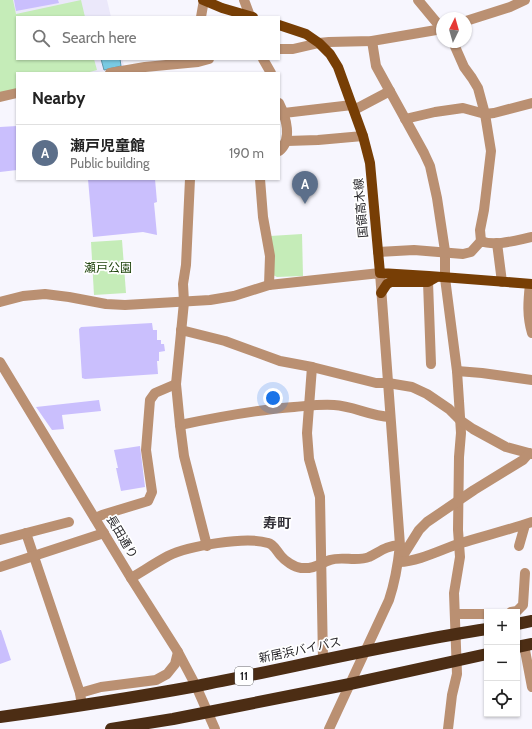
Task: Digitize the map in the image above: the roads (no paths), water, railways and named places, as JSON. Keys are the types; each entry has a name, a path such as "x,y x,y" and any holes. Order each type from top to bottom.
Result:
{"highway":[{"path":"520,623 532,621"},
{"name":"新居浜バイパス","path":"0,718 82,706 196,686 366,651 484,629"},
{"name":"11","path":"111,729 208,712 350,684 484,655"}],"main road":[{"path":"204,0 222,8 249,16"},
{"name":"国領高木線","path":"280,25 306,34 319,43 330,54 338,67 363,136 370,162 380,273"},
{"path":"380,273 437,279 531,284"},
{"path":"381,293 387,284 391,282 437,279"}],"street":[{"path":"202,16 204,0"},
{"path":"244,0 252,16"},
{"path":"280,49 293,49 319,43 372,41 442,29 418,0"},
{"path":"472,19 510,7 525,0"},
{"path":"372,41 376,66 406,119 430,166 437,198 445,252 437,279 431,364"},
{"path":"378,252 414,250 463,254 472,252 481,241 480,230 484,210 490,151 485,114 478,88 464,67 456,48"},
{"path":"263,60 270,72"},
{"path":"116,72 198,61 198,72"},
{"path":"284,113 353,108 390,91"},
{"path":"0,97 16,93"},
{"path":"406,119 435,112 463,108 485,114 494,113 532,103"},
{"path":"280,105 284,113 287,141 280,150"},
{"path":"287,141 363,136"},
{"path":"190,180 183,284 184,302 176,384 184,456 207,546"},
{"path":"260,180 263,217 270,256 269,285"},
{"path":"481,241 487,244 532,237"},
{"path":"497,243 502,282"},
{"path":"0,302 23,296 45,294 118,305 184,302 234,296 269,285 380,273 400,545 395,581 389,600 329,729"},
{"path":"437,279 457,371 460,420 458,501 460,557 454,593 457,674 452,695 448,729"},
{"path":"531,284 528,319 532,333"},
{"path":"181,330 225,341 280,361 312,367 376,383 404,385 427,394 449,409 460,420 473,429 506,447 531,454"},
{"name":"長田通り","path":"0,362 131,578 178,652 196,686 215,729"},
{"path":"312,367 307,433 309,460 320,498 323,660"},
{"path":"457,371 532,380"},
{"path":"95,518 148,501 152,492 146,450 150,400 155,393 176,384"},
{"path":"180,425 226,415 259,410 333,405 344,406 372,415 390,417"},
{"path":"398,562 427,522 531,454"},
{"path":"0,540 70,522"},
{"path":"398,562 404,562 425,556 528,523"},
{"path":"519,546 528,523"},
{"path":"26,533 80,693 82,706"},
{"path":"0,567 104,533"},
{"path":"131,578 168,556 235,540 254,540 270,543 284,558 299,568 313,568 330,560 352,560 368,557 383,548 400,545"},
{"path":"519,609 523,605 525,573"},
{"path":"455,614 484,614"},
{"path":"524,645 532,687"},
{"path":"80,693 101,687 156,680 167,674 175,664 178,652"}],"water":[{"path":"101,60 120,60 121,66 104,70"}],"place":[{"name":"瀬戸児童館","path":"305,204"}],"district":[{"name":"寿町","path":"277,523"}],"park label":[{"name":"瀬戸公園","path":"108,268"}]}
